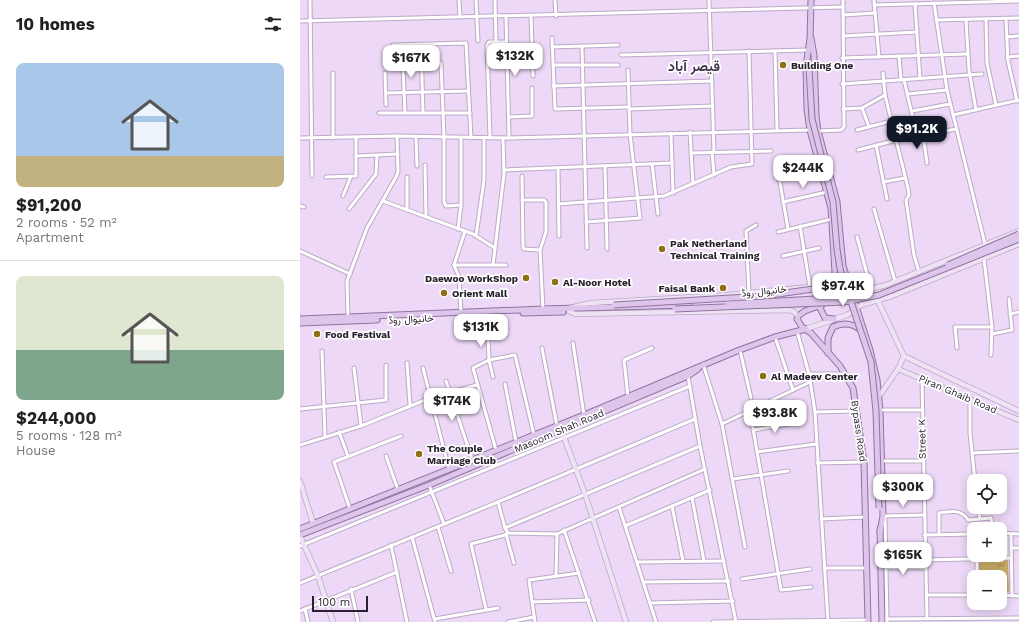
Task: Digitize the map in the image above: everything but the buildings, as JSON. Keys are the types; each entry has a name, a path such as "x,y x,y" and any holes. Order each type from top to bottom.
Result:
{"main road":[{"path":"810,0 809,68 813,123 833,202 838,260 871,362 874,379 880,532 884,568 886,621"},
{"path":"810,38 808,50 806,102 810,130 827,192 832,219 835,272 835,279 821,305 821,311 823,316 830,320 834,319"},
{"path":"810,38 814,55 815,101 818,131 836,194 841,256 846,277 852,291 874,364 880,395 884,516 880,532"},
{"name":"خانیوال روڈ","path":"300,319 487,315 587,308 842,298 871,294 902,285 1019,234"},
{"name":"خانیوال روڈ","path":"300,323 348,319 543,309 676,309 844,302 879,295 1019,239"},
{"path":"587,308 764,296 820,288 829,289 841,295 856,315"},
{"path":"798,316 805,310 821,305"},
{"name":"Bypass Road","path":"798,316 799,324 806,329 846,374 853,388 864,462 868,621"},
{"path":"828,353 828,338 833,327 838,325 854,325 865,334"},
{"name":"Masoom Shah Road","path":"300,529 472,459 534,435 559,428 584,415 703,364 775,337 806,329"},
{"name":"Masoom Shah Road","path":"300,536 431,484 559,428 688,376 703,364"},
{"path":"347,510 348,517"}],"street":[{"path":"310,0 312,176"},
{"path":"459,0 460,18"},
{"path":"476,0 478,41"},
{"path":"495,0 496,42"},
{"path":"556,0 556,16"},
{"path":"709,0 714,132 714,175"},
{"path":"300,138 397,136 509,138 690,132 843,130 843,0"},
{"path":"874,0 879,57"},
{"path":"874,5 1019,1"},
{"path":"934,3 946,90 985,244"},
{"path":"915,4 920,79"},
{"path":"300,21 843,8"},
{"path":"843,15 875,13"},
{"path":"531,16 533,76"},
{"path":"506,17 509,138"},
{"path":"936,20 1019,18"},
{"path":"986,19 986,63 996,106"},
{"path":"953,116 1018,100 1007,57 1006,19"},
{"path":"966,20 967,54 976,110"},
{"path":"843,36 917,32"},
{"path":"1007,37 1019,36"},
{"path":"552,38 556,110 713,106"},
{"path":"490,138 487,45 489,42 506,42"},
{"path":"393,46 466,43 471,138"},
{"path":"402,45 404,63 404,113"},
{"path":"421,45 423,113"},
{"path":"552,47 618,45"},
{"path":"582,46 587,248"},
{"path":"775,50 777,130"},
{"path":"620,55 808,50"},
{"path":"558,204 656,197 673,193 731,167 752,164 749,51"},
{"path":"842,58 967,54"},
{"path":"899,56 902,80 908,94 917,136"},
{"path":"1007,57 1019,56"},
{"path":"404,63 440,62 444,137 444,202 446,206 461,205"},
{"path":"553,65 618,65"},
{"path":"586,222 640,218 630,134 628,70"},
{"path":"333,73 333,138"},
{"path":"386,73 386,105"},
{"path":"883,73 885,95 909,194 906,200 914,255 919,272"},
{"path":"842,84 982,74"},
{"path":"554,86 712,81"},
{"path":"509,117 532,116 532,88"},
{"path":"908,94 946,90"},
{"path":"386,93 468,91"},
{"path":"843,109 862,108 885,95"},
{"path":"912,111 950,104"},
{"path":"862,108 869,127"},
{"path":"379,113 470,113"},
{"path":"857,130 891,121"},
{"path":"858,150 897,140 956,129"},
{"path":"690,132 692,184"},
{"path":"671,133 673,193"},
{"path":"923,135 927,163"},
{"path":"348,319 346,288 350,274 367,228 398,172 397,136"},
{"path":"416,137 416,166"},
{"path":"326,177 351,176 357,174 356,138"},
{"path":"458,229 461,205 461,138"},
{"path":"476,236 484,180 484,138"},
{"path":"493,265 504,170 503,138"},
{"path":"876,145 887,199"},
{"path":"691,153 771,151"},
{"path":"356,156 398,154"},
{"path":"349,209 376,174 377,155"},
{"path":"504,170 672,163"},
{"path":"652,164 658,214"},
{"path":"425,165 426,217"},
{"path":"778,165 788,229"},
{"path":"605,166 607,249"},
{"path":"779,175 820,166"},
{"path":"558,168 559,236"},
{"path":"343,196 351,176"},
{"path":"522,176 523,248 540,250"},
{"path":"407,177 407,210"},
{"path":"883,182 905,178"},
{"path":"784,202 827,192"},
{"path":"522,200 544,200 546,202 546,228 540,250 543,309"},
{"path":"383,201 466,231 495,248"},
{"path":"874,209 895,281"},
{"path":"778,232 832,219"},
{"path":"749,293 746,231 756,225"},
{"path":"800,226 803,252 810,286"},
{"path":"461,313 459,277 454,265 466,231"},
{"name":"خانیوال روڈ","path":"569,310 591,303 749,293 810,286 831,287 852,291 871,289 919,272 1019,231"},
{"path":"857,237 871,289"},
{"path":"806,329 846,315 861,304 888,298 1019,244"},
{"path":"783,256 819,248"},
{"path":"300,251 350,274"},
{"path":"984,259 992,327 991,355"},
{"path":"454,265 506,265"},
{"path":"885,285 893,286 895,288 893,294 888,298"},
{"path":"992,334 1012,330 1009,299"},
{"path":"878,301 904,356 898,369 880,395"},
{"path":"569,310 575,314 788,310 793,311 798,316"},
{"path":"1010,314 1019,312"},
{"path":"487,315 489,360 494,377"},
{"path":"957,348 955,327 992,327"},
{"path":"797,331 809,374 815,412 828,621"},
{"path":"775,337 793,390"},
{"path":"573,343 584,415"},
{"path":"542,348 559,428 564,437 585,494 626,622"},
{"path":"628,397 624,360 652,348"},
{"path":"740,350 751,398"},
{"path":"322,351 325,437"},
{"path":"496,450 473,367 489,360 515,355 534,435"},
{"name":"Piran Ghaib Road","path":"904,356 945,377 1019,411"},
{"path":"407,363 410,405"},
{"path":"703,364 722,424 745,547"},
{"path":"300,408 388,399 386,365"},
{"path":"354,368 361,426"},
{"path":"423,368 449,469"},
{"name":"Piran Ghaib Road","path":"898,369 970,398 1019,420"},
{"path":"809,374 846,374"},
{"path":"688,376 700,446 729,581 736,622"},
{"path":"940,386 945,377"},
{"name":"Street K","path":"922,379 922,460 927,618"},
{"path":"446,381 472,459"},
{"path":"722,424 810,382"},
{"path":"505,384 516,442"},
{"path":"300,445 361,426 430,398 477,385"},
{"path":"302,545 690,386"},
{"path":"970,398 970,433 975,474"},
{"path":"997,410 1001,403"},
{"path":"880,410 922,410"},
{"path":"750,411 781,590 811,587"},
{"path":"815,412 856,411"},
{"path":"300,583 576,470 696,419"},
{"path":"753,430 795,422"},
{"path":"339,432 348,456"},
{"path":"347,510 334,464 336,461 401,436"},
{"path":"757,452 816,444"},
{"path":"505,528 700,446"},
{"path":"972,453 1019,451"},
{"path":"386,456 398,490"},
{"path":"882,461 922,460"},
{"path":"817,463 864,462"},
{"path":"486,609 470,544 507,533 557,534 705,469"},
{"path":"733,479 788,471"},
{"path":"430,477 432,491 444,524"},
{"path":"300,481 313,523"},
{"path":"625,526 710,490"},
{"path":"692,498 704,561"},
{"path":"498,502 514,564"},
{"path":"672,506 684,561"},
{"path":"619,507 638,562 656,622"},
{"path":"939,534 939,513 956,511 964,514 968,520 991,518 992,522"},
{"path":"979,514 980,519"},
{"path":"924,515 884,516 884,568 926,568"},
{"path":"821,519 866,517"},
{"path":"438,527 451,570"},
{"path":"564,530 589,600 595,622"},
{"path":"556,576 557,534"},
{"path":"924,535 967,534"},
{"path":"1007,534 1019,534"},
{"path":"1011,534 1010,548 1012,596"},
{"path":"300,536 302,545 318,576 327,599 333,622"},
{"path":"412,537 435,620 486,609 498,608"},
{"path":"391,545 407,622"},
{"path":"1010,548 1019,548"},
{"path":"1007,558 1011,558"},
{"path":"925,560 967,559"},
{"path":"638,562 724,561"},
{"path":"824,568 866,568"},
{"path":"742,579 810,569"},
{"path":"300,611 351,589 397,572"},
{"path":"535,622 529,580 579,573"},
{"path":"644,582 729,581"},
{"path":"351,589 358,622"},
{"path":"926,595 967,595"},
{"path":"1007,596 1019,596"},
{"path":"532,602 589,600"},
{"path":"650,603 732,601"},
{"path":"305,609 308,622"},
{"path":"508,622 534,617"},
{"path":"886,621 927,618 1017,620"},
{"path":"713,622 868,621"}],"green space":[{"path":"1007,560 1009,592 1007,592 1007,570 979,570 979,562 1007,562"}],"place":[{"name":"Building One","path":"783,65"},
{"name":"Pak Netherland Technical Training","path":"662,249"},
{"name":"Daewoo WorkShop","path":"526,278"},
{"name":"Al-Noor Hotel","path":"555,282"},
{"name":"Faisal Bank","path":"723,288"},
{"name":"Orient Mall","path":"444,293"},
{"name":"Food Festival","path":"317,334"},
{"name":"Al Madeev Center","path":"763,376"},
{"name":"The Couple Marriage Club","path":"419,454"}],"district":[{"name":"قیصر آباد","path":"694,66"}]}
